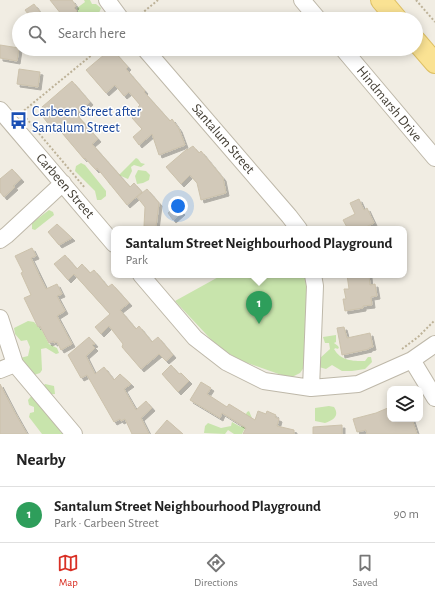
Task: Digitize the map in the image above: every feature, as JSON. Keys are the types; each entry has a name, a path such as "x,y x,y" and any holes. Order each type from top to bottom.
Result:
{"main road":[{"path":"381,0 391,12"},
{"path":"423,49 435,63"}],"street":[{"path":"107,0 116,12"},
{"path":"302,0 312,12"},
{"name":"Santalum Street","path":"151,56 297,226"},
{"name":"Hindmarsh Drive","path":"349,56 435,158"},
{"name":"Carbeen Street","path":"11,115 63,183 111,240"},
{"path":"0,240 63,183"},
{"path":"144,278 194,338 226,362 264,381 311,388 358,384 412,360 435,344"},
{"path":"311,388 315,286 314,278"},
{"path":"0,318 15,364 74,434"},
{"path":"412,360 435,398"},
{"path":"0,370 15,364"}],"path":[{"path":"143,12 158,0"},
{"path":"416,0 435,22"},
{"path":"85,188 11,115 90,56"},
{"path":"399,351 418,337 435,320"}],"green space":[{"path":"84,0 90,0 92,4 96,4 101,8 99,12 77,12 77,8 85,2"},
{"path":"136,158 141,163 145,164 141,167 134,165 131,167 132,171 128,179 121,176 110,185 108,182 119,175"},
{"path":"81,163 85,165 106,191 106,196 101,200 97,200 95,191 75,171 76,166"},
{"path":"138,170 146,171 150,175 149,180 137,184 135,176"},
{"path":"49,210 53,212 54,215 35,230 32,229 32,223"},
{"path":"217,278 307,278 305,366 300,373 290,378 242,361 219,348 175,301"},
{"path":"28,321 34,322 43,332 49,344 57,348 59,353 56,354 46,348 41,349 42,370 40,373 34,375 20,358 28,356 30,347 27,340 21,341 15,334 14,328"},
{"path":"336,335 336,342 334,343 339,348 334,349 340,356 347,360 360,361 365,361 368,357 371,357 372,362 365,369 352,371 342,371 332,365 326,369 319,367 319,359 330,349 329,343 325,343 323,337"},
{"path":"45,384 54,386 55,394 43,395 61,433 68,434 42,434 29,417 30,413 34,412 34,407 29,405 28,400 33,394 36,395"},
{"path":"329,406 334,407 336,410 335,417 325,423 315,421 315,408"},
{"path":"249,411 252,418 248,422 242,434 234,434 228,430 225,434 204,433 205,426 208,423 221,428 231,426 232,422 241,427 247,412"}],"building":[{"path":"50,0 72,0 76,6 74,8 77,11 76,12 59,12"},
{"path":"34,4 40,12 26,12 25,10"},
{"path":"0,45 12,47 12,56 18,56 17,61 0,58"},
{"path":"103,56 118,56 128,67 126,69 145,91 144,92 170,121 172,119 179,129 185,145 159,155 152,134 139,145 133,137 142,129 132,118 141,110 138,107 140,105 129,92 124,96 115,85 106,93 86,70"},
{"path":"19,69 40,72 38,87 17,84"},
{"path":"72,81 90,102 76,114 98,139 92,144 130,187 134,183 142,192 127,205 97,168 96,170 85,158 84,159 57,127 53,130 40,113 44,110 42,107"},
{"path":"193,146 199,153 201,151 223,178 226,193 201,200 197,183 190,175 181,184 166,167 187,149"},
{"path":"12,169 21,179 4,197 0,192 0,179"},
{"path":"147,189 159,203 156,226 144,226 145,207 137,197"},
{"path":"359,199 364,210 367,208 374,223 368,226 346,226 343,220 355,214 350,203"},
{"path":"176,206 182,212 173,220 168,213"},
{"path":"57,224 72,238 59,245 48,232"},
{"path":"32,248 36,256 31,258 46,289 57,284 62,294 57,296 65,311 57,316 72,344 61,350 57,342 54,343 54,341 49,343 40,326 38,327 24,298 31,295 21,273 23,272 15,256"},
{"path":"65,255 77,269 82,264 90,273 94,270 108,287 112,284 129,303 120,310 136,329 139,326 152,342 158,337 173,355 166,361 159,354 141,369 122,347 123,344 109,326 101,334 95,327 110,314 74,274 68,280 54,264"},
{"path":"347,278 369,278 370,285 375,284 377,296 371,297 372,305 345,311 343,299 346,299 344,289 349,289"},
{"path":"344,327 347,338 370,333 373,347 342,355 337,328"},
{"path":"89,337 95,344 92,345 95,348 86,356 95,374 104,367 114,380 120,374 131,384 124,389 136,410 146,401 152,408 141,418 149,434 132,434 125,419 121,421 120,419 114,422 87,375 81,378 68,355"},
{"path":"171,365 179,374 181,373 189,381 178,392 162,374"},
{"path":"201,382 211,388 207,394 227,407 229,404 255,420 258,411 266,414 267,411 276,415 275,417 279,419 277,426 294,430 294,434 243,434 246,428 222,413 220,418 190,400"},
{"path":"0,384 14,411 27,434 0,434"},
{"path":"387,408 387,422 413,422 417,434 367,434 366,430 357,432 353,419"},
{"path":"167,420 183,434 155,434"},
{"path":"342,425 342,434 313,434 313,427"}],"place":[{"name":"Carbeen Street after Santalum Street","path":"19,120"},
{"name":"Santalum Street Neighbourhood Playground","path":"259,324"}]}
